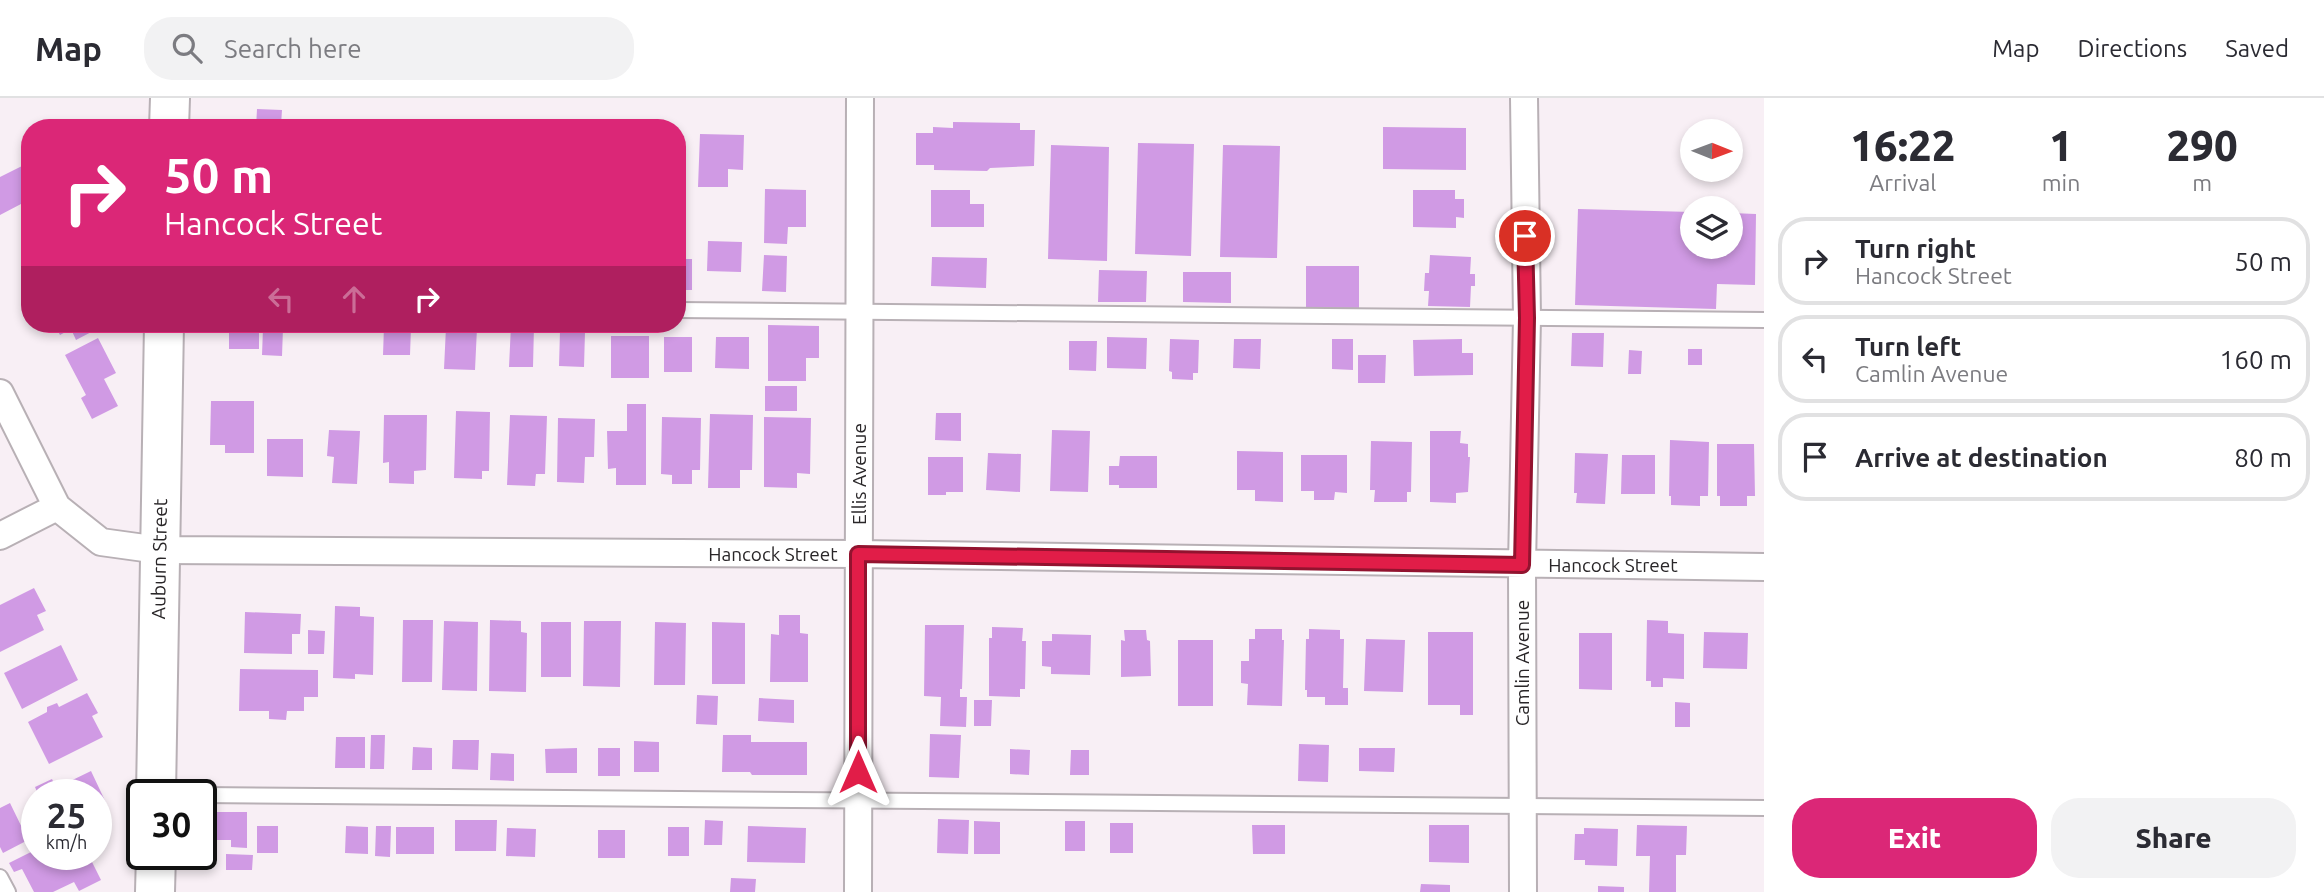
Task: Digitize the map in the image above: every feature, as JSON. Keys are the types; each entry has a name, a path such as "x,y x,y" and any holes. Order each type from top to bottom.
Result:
{"main road":[{"path":"169,119 170,98"},
{"name":"Auburn Street","path":"156,779 164,333"},
{"path":"155,892 156,870"}],"street":[{"name":"Ellis Avenue","path":"858,892 860,98"},
{"name":"Camlin Avenue","path":"1523,892 1522,565 1527,318 1524,98"},
{"path":"0,393 57,507 0,536"},
{"name":"Hancock Street","path":"57,507 101,542 159,550 858,554 1764,567"}],"lane":[{"path":"686,310 1764,320"},
{"path":"217,795 1764,808"},
{"path":"0,877 8,892"}],"building":[{"path":"257,109 282,110 281,119 256,119"},
{"path":"953,122 1020,123 1020,130 1035,130 1034,166 990,168 987,171 934,170 934,165 916,165 916,133 933,133 933,127 953,128"},
{"path":"1383,127 1466,128 1466,170 1383,169"},
{"path":"700,134 744,135 743,170 728,169 728,187 698,187"},
{"path":"1138,143 1194,144 1191,256 1135,254"},
{"path":"1051,145 1109,147 1107,261 1048,259"},
{"path":"1223,145 1280,146 1277,258 1220,257"},
{"path":"21,166 21,204 0,215 0,177"},
{"path":"765,189 806,190 806,227 788,227 787,244 764,243"},
{"path":"931,190 970,190 970,204 984,204 984,227 931,227"},
{"path":"1413,190 1455,190 1455,199 1464,199 1464,218 1456,217 1456,228 1413,227"},
{"path":"1578,209 1680,212 1680,259 1743,259 1743,213 1756,214 1755,285 1717,284 1716,309 1575,305"},
{"path":"708,241 742,242 741,272 707,271"},
{"path":"764,255 787,256 786,292 762,291"},
{"path":"1430,255 1471,257 1470,274 1475,274 1475,286 1471,286 1470,307 1428,306 1429,291 1424,291"},
{"path":"932,257 987,258 986,288 931,286"},
{"path":"686,259 692,259 692,290 686,290"},
{"path":"1306,266 1359,266 1359,308 1306,308"},
{"path":"1099,270 1147,271 1146,302 1098,302"},
{"path":"1183,272 1231,272 1231,303 1183,302"},
{"path":"768,325 819,326 819,358 806,358 806,381 768,381"},
{"path":"73,333 89,333 76,340"},
{"path":"229,333 259,333 259,349 229,349"},
{"path":"263,333 283,333 282,356 262,355"},
{"path":"384,333 411,333 410,355 383,355"},
{"path":"446,333 477,333 475,370 444,369"},
{"path":"511,333 534,333 533,367 509,367"},
{"path":"560,333 585,333 584,367 559,366"},
{"path":"1572,333 1604,333 1603,367 1571,366"},
{"path":"611,336 649,336 649,378 611,378"},
{"path":"664,337 692,337 692,372 664,372"},
{"path":"716,337 749,337 749,369 715,368"},
{"path":"1107,337 1147,338 1146,369 1107,368"},
{"path":"98,338 116,373 104,379 118,406 92,419 81,398 86,395 65,355"},
{"path":"1170,339 1199,340 1198,373 1193,373 1193,380 1172,379 1172,372 1169,371"},
{"path":"1234,339 1261,339 1260,369 1233,368"},
{"path":"1332,339 1353,339 1353,370 1332,369"},
{"path":"1462,339 1462,353 1473,353 1473,375 1414,376 1413,340"},
{"path":"1069,341 1097,341 1096,371 1069,370"},
{"path":"1688,349 1702,349 1702,365 1688,365"},
{"path":"1629,350 1642,351 1641,374 1628,374"},
{"path":"1358,355 1386,355 1385,383 1358,383"},
{"path":"765,386 797,386 797,411 765,411"},
{"path":"211,401 254,401 254,453 225,453 225,445 210,445"},
{"path":"627,404 646,404 646,485 616,485 616,468 608,469 607,431 627,431"},
{"path":"456,411 490,412 489,471 482,471 482,479 454,478"},
{"path":"936,413 961,413 961,441 935,440"},
{"path":"710,414 753,415 752,470 740,470 740,488 708,488"},
{"path":"384,415 427,415 426,470 414,471 414,484 389,483 389,462 383,463"},
{"path":"510,415 547,416 545,474 536,474 535,486 507,485"},
{"path":"662,417 701,418 700,470 692,470 692,484 672,484 672,475 661,474"},
{"path":"764,417 811,418 810,474 797,473 797,488 764,487"},
{"path":"558,418 595,419 594,457 585,457 584,483 557,482"},
{"path":"329,430 360,431 357,484 332,483 334,457 327,456"},
{"path":"1052,430 1090,431 1088,492 1050,491"},
{"path":"1430,431 1461,431 1460,443 1468,444 1468,492 1456,493 1456,503 1430,502"},
{"path":"267,439 303,439 303,477 267,476"},
{"path":"1670,440 1709,442 1708,496 1700,496 1700,506 1671,505"},
{"path":"1371,441 1412,442 1411,492 1407,492 1407,502 1374,502 1375,490 1370,490"},
{"path":"1717,444 1754,444 1755,496 1747,496 1747,506 1720,506 1720,496 1717,496"},
{"path":"1237,451 1283,452 1283,502 1255,501 1255,490 1237,490"},
{"path":"988,453 1021,454 1020,492 986,490"},
{"path":"1575,453 1608,454 1605,504 1576,503"},
{"path":"1301,455 1347,455 1347,493 1335,492 1334,500 1314,500 1314,491 1301,491"},
{"path":"1622,455 1655,455 1655,494 1621,494"},
{"path":"1120,456 1157,456 1157,488 1119,488 1119,485 1109,485 1109,466 1119,466"},
{"path":"928,457 963,457 963,492 928,495"},
{"path":"34,588 46,611 37,615 44,630 0,652 0,605"},
{"path":"335,606 360,607 360,616 374,617 373,675 355,674 355,679 333,678"},
{"path":"245,612 301,614 300,634 292,634 292,654 244,653"},
{"path":"779,615 800,615 800,633 808,634 808,682 770,682 771,634 779,635"},
{"path":"403,620 433,620 432,682 402,682"},
{"path":"490,620 521,621 521,632 527,633 526,692 489,691"},
{"path":"1647,620 1668,621 1668,633 1684,634 1684,679 1663,678 1663,687 1651,687 1651,681 1646,681"},
{"path":"444,621 478,622 477,691 442,690"},
{"path":"584,621 621,621 620,687 583,686"},
{"path":"541,622 571,622 571,677 541,677"},
{"path":"655,622 686,623 685,685 654,685"},
{"path":"712,622 745,623 745,684 712,684"},
{"path":"925,625 964,625 960,697 967,697 966,727 940,726 941,697 924,696"},
{"path":"992,627 1023,628 1022,641 1026,641 1025,689 1020,689 1020,697 989,696 989,638 992,638"},
{"path":"1255,629 1282,629 1282,706 1247,705 1248,684 1241,683 1241,661 1249,661 1249,639 1255,639"},
{"path":"1309,629 1340,630 1340,639 1344,639 1343,688 1348,688 1348,705 1325,705 1325,697 1307,697 1306,639 1309,639"},
{"path":"308,630 325,631 324,654 308,654"},
{"path":"1124,630 1146,630 1147,640 1150,641 1151,676 1121,677 1121,640 1125,641"},
{"path":"1428,632 1473,632 1473,715 1460,715 1460,705 1428,705"},
{"path":"1704,632 1748,633 1747,669 1703,668"},
{"path":"1579,633 1612,633 1612,690 1579,689"},
{"path":"1052,634 1091,635 1090,675 1051,674 1051,667 1042,666 1042,641 1052,641"},
{"path":"1366,639 1405,640 1403,692 1364,691"},
{"path":"1178,640 1213,640 1213,706 1178,706"},
{"path":"61,645 78,680 22,709 4,673"},
{"path":"240,669 318,670 318,697 304,697 304,711 287,711 286,720 269,719 269,711 239,711"},
{"path":"87,693 98,713 92,716 103,737 49,764 28,722 47,712 47,707 57,703 59,707"},
{"path":"697,695 718,696 717,725 696,724"},
{"path":"759,698 794,700 794,723 758,721"},
{"path":"974,700 992,700 991,726 974,726"},
{"path":"1675,702 1690,703 1690,727 1675,727"},
{"path":"930,734 961,735 959,778 929,777"},
{"path":"371,735 385,735 384,769 370,769"},
{"path":"723,735 751,735 751,742 807,742 807,775 722,772"},
{"path":"336,737 365,737 365,768 335,768"},
{"path":"453,740 479,740 478,770 452,769"},
{"path":"634,741 659,742 659,772 634,772"},
{"path":"1299,744 1329,745 1328,782 1298,781"},
{"path":"413,747 432,748 432,770 412,770"},
{"path":"577,748 577,773 546,773 545,749"},
{"path":"598,748 620,748 620,776 598,776"},
{"path":"1359,748 1395,748 1394,772 1359,771"},
{"path":"1010,749 1030,750 1029,775 1010,774"},
{"path":"1071,750 1089,750 1089,775 1070,775"},
{"path":"491,753 514,754 514,781 490,780"},
{"path":"91,771 95,779 75,779"},
{"path":"10,803 21,826 21,844 3,853 0,847 0,808"},
{"path":"217,812 247,812 247,848 231,847 231,840 217,840"},
{"path":"938,819 969,820 968,854 937,853"},
{"path":"455,820 497,820 496,851 455,851"},
{"path":"705,820 723,821 722,845 704,845"},
{"path":"974,821 1000,822 1000,854 974,854"},
{"path":"1065,821 1085,821 1085,851 1065,851"},
{"path":"1110,823 1133,823 1133,853 1110,853"},
{"path":"1252,825 1285,825 1285,854 1253,854"},
{"path":"1429,825 1469,825 1469,863 1429,862"},
{"path":"1637,825 1687,826 1686,855 1676,855 1676,892 1649,892 1650,856 1636,856"},
{"path":"257,826 278,826 278,853 257,853"},
{"path":"346,826 368,827 368,854 345,853"},
{"path":"376,826 391,826 390,857 375,856"},
{"path":"748,826 806,828 805,863 747,862"},
{"path":"396,827 434,827 434,854 396,854"},
{"path":"668,827 689,827 689,856 668,856"},
{"path":"507,828 536,829 535,857 506,856"},
{"path":"1584,828 1618,829 1617,866 1585,865 1585,860 1574,860 1575,834 1584,834"},
{"path":"598,830 625,830 625,858 598,858"},
{"path":"226,854 253,855 252,870 226,870"},
{"path":"21,857 21,869 14,872 9,863"},
{"path":"23,870 96,870 101,880 79,891 74,882 53,892 34,892"},
{"path":"731,878 756,879 755,892 730,892"},
{"path":"1421,884 1450,885 1450,892 1420,892"},
{"path":"1598,886 1624,887 1624,892 1598,892"}],"route":[{"path":"858,772 858,554 1522,565 1527,318 1525,236"}]}
